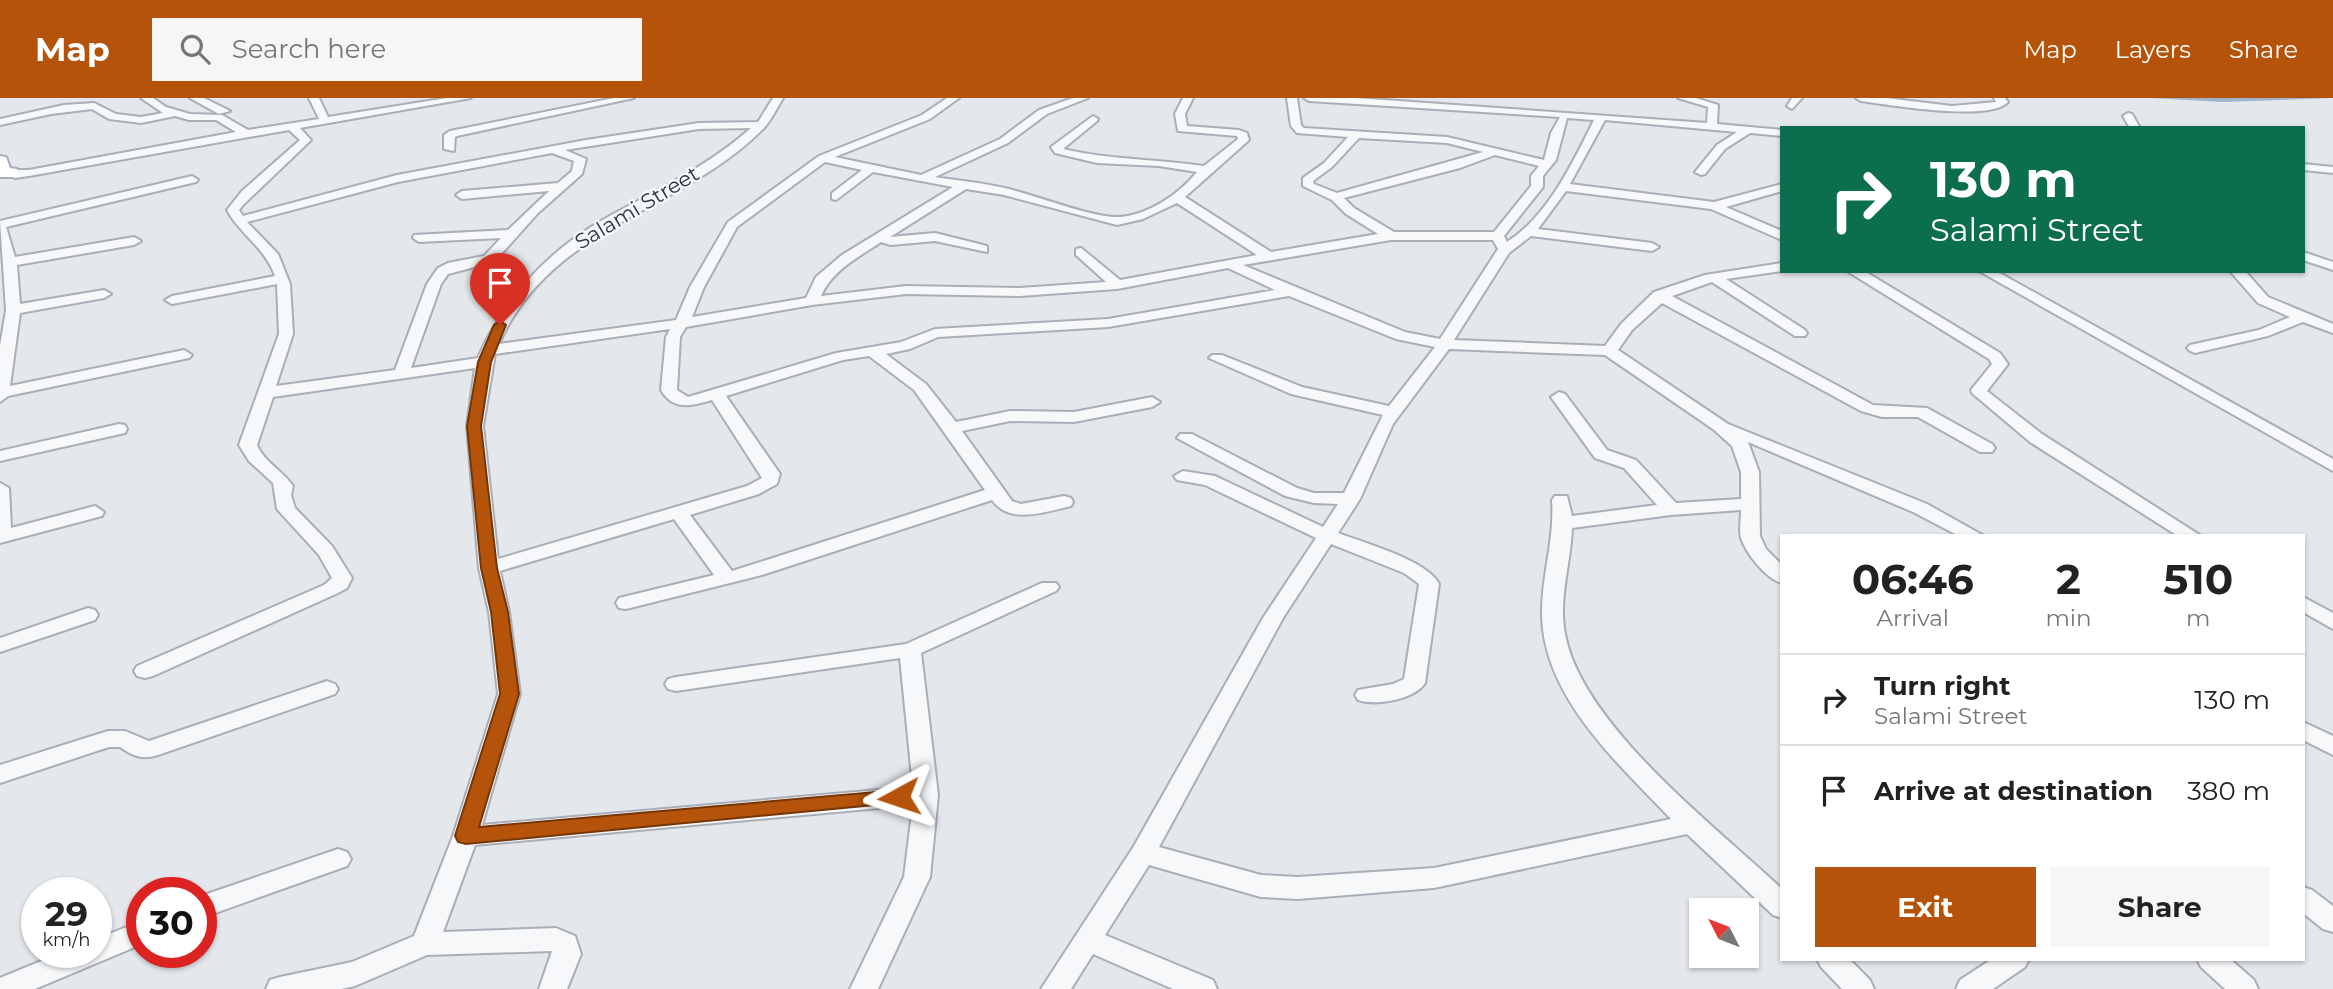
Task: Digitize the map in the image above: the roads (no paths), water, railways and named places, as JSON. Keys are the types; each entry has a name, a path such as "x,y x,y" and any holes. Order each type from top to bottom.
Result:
{"street":[{"path":"0,122 96,98"},
{"path":"149,100 172,98"},
{"path":"149,100 189,117 225,111 195,98"},
{"path":"314,98 324,121"},
{"path":"4,171 15,175 29,173 292,127 411,103 450,102 466,98"},
{"path":"450,149 449,135 463,121 629,98"},
{"name":"Salami Street","path":"425,944 466,836 509,694 499,612 489,568 474,426 487,356 500,325 520,298 566,251 604,225 661,195 732,152 761,125 778,98"},
{"path":"954,98 926,117 823,158 732,225 673,337 669,390 674,397 687,402 871,350 905,346 935,333 1108,323 1292,291"},
{"path":"922,179 1016,134 1044,111 1083,98"},
{"path":"823,158 922,179 1004,192 1113,221 1138,216 1176,197 1190,188 1206,170 1221,161 1244,138 1239,133 1182,129 1180,114 1188,98"},
{"path":"1293,98 1297,129 1355,136 1447,140 1546,164"},
{"path":"1309,98 1560,113 1780,133"},
{"path":"1683,98 1713,105 1712,125"},
{"path":"1861,98 1952,108 1992,106 2003,102 1999,98"},
{"path":"1048,101 1061,105"},
{"path":"450,102 463,121"},
{"path":"51,111 94,106 113,117 141,120 176,113"},
{"path":"1560,113 1594,131"},
{"path":"1055,989 1143,853 1273,618 1351,499 1385,423 1445,344 1501,243 1507,221 1550,160 1560,113"},
{"path":"207,116 223,119 246,134"},
{"path":"2128,116 2134,126"},
{"path":"264,393 401,374 487,356 812,301 906,290 1046,292 1118,285 1267,255 1391,236 1471,238 1518,243 1563,187 1601,117"},
{"path":"1093,119 1057,147 1059,151 1097,160 1159,163 1206,170"},
{"path":"238,221 397,179 608,139 699,126 761,125"},
{"path":"145,671 340,584 342,578 335,562 310,532 293,520 283,503 281,495 284,486 280,479 250,452 248,445 286,334 282,279 274,259 238,221 233,210 237,201 280,167 306,140 292,127"},
{"path":"1701,172 1721,147 1750,129"},
{"path":"1355,136 1328,165 1307,180 1311,188 1336,197 1350,211 1391,236"},
{"path":"401,374 434,284 443,271 453,266 489,259 510,234 578,172 580,159 553,150"},
{"path":"1336,197 1458,165 1495,151"},
{"path":"836,196 872,167"},
{"path":"2305,167 2333,170"},
{"path":"184,355 0,395 13,310 10,262 0,226 192,180"},
{"path":"1537,181 1563,187 1714,206 1780,235"},
{"path":"812,301 821,280 847,258 965,185"},
{"path":"462,195 562,186"},
{"path":"1714,206 1780,188"},
{"path":"1176,197 1267,255"},
{"path":"1527,232 1652,247"},
{"path":"419,238 510,234"},
{"path":"881,238 893,241 935,237 982,249"},
{"path":"10,262 134,241"},
{"path":"1081,252 1118,285"},
{"path":"2305,257 2333,266"},
{"path":"1228,263 1391,333 1445,344 1609,351 1719,425 1740,444 1750,471 1750,536 1758,552 1780,576"},
{"path":"1609,351 1629,322 1660,295 1687,284 1780,267"},
{"path":"1857,273 1995,356 2000,364 1979,390 1980,393 2036,438 2189,534"},
{"path":"1990,273 2333,466"},
{"path":"2239,273 2263,300 2333,329"},
{"path":"1715,278 1800,333"},
{"path":"172,300 282,279"},
{"path":"13,310 104,294"},
{"path":"1660,295 1867,408 1882,412 1921,412 1986,448"},
{"path":"2195,348 2263,333 2302,317"},
{"path":"871,350 920,387 1005,505 1020,510 1065,502"},
{"path":"1217,358 1297,391 1393,412"},
{"path":"489,568 753,490 771,480 771,474 715,392"},
{"path":"1559,397 1601,453 1630,464 1671,509"},
{"path":"952,428 1018,415 1074,417 1152,402"},
{"path":"1719,425 1845,476 1971,534"},
{"path":"0,456 119,429"},
{"path":"1186,439 1291,492 1314,498 1351,499"},
{"path":"1183,476 1209,480 1325,535 1420,573 1429,584 1415,683 1398,691 1366,695"},
{"path":"0,488 1,537 95,512"},
{"path":"626,603 755,571 997,492"},
{"path":"1561,500 1565,523 1554,595 1553,629 1559,662 1573,689 1592,716 1691,824 1779,898"},
{"path":"1565,523 1671,509 1748,504"},
{"path":"678,512 726,577"},
{"path":"676,684 910,650 1049,587"},
{"path":"2305,604 2333,622"},
{"path":"0,645 88,615"},
{"path":"864,989 917,877 926,795 910,650"},
{"path":"0,774 108,738 122,737 138,749 150,749 327,689"},
{"path":"2305,731 2333,747"},
{"path":"466,836 926,795"},
{"path":"1143,853 1261,886 1298,888 1434,878 1691,824"},
{"path":"217,901 338,859"},
{"path":"2305,900 2333,921"},
{"path":"280,989 355,974 425,944 556,939 565,944 567,954 553,989"},
{"path":"1088,940 1203,989"},
{"path":"1833,961 1860,989"},
{"path":"1970,989 2012,961"},
{"path":"2213,961 2244,989"},
{"path":"5,989 55,968"}],"water":[{"path":"2151,98 2333,98 2223,102"}]}
